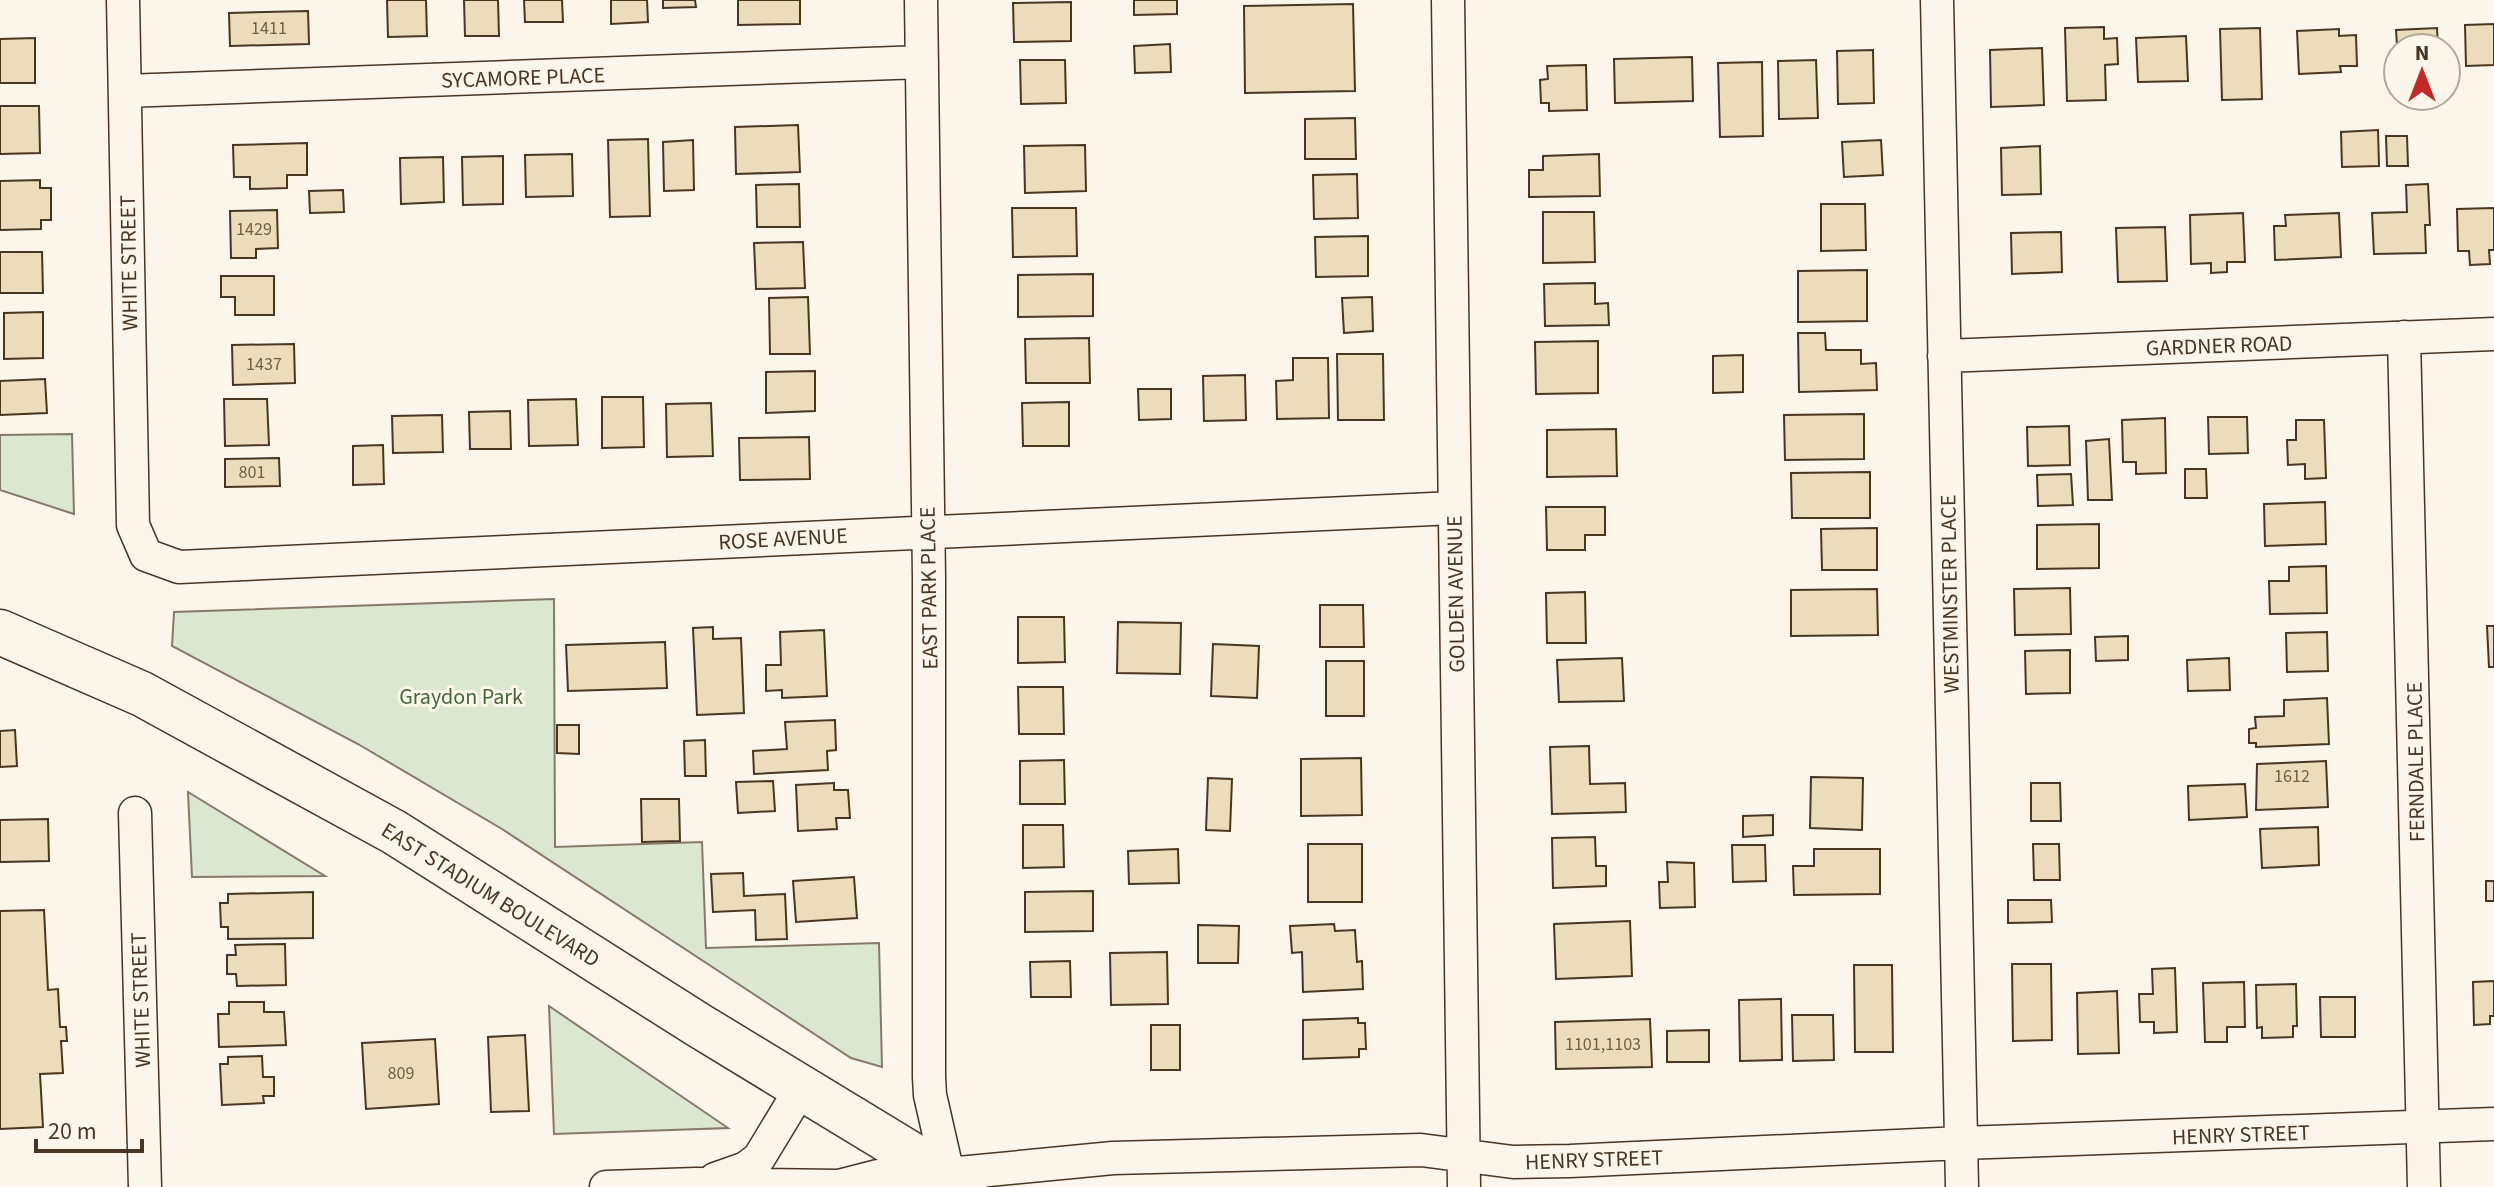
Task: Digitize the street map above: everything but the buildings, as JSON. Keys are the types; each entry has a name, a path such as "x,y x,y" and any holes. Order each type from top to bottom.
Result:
{"main road":[{"name":"EAST STADIUM BOULEVARD","path":"0,632 142,694 394,832 700,1026 957,1181"}],"street":[{"name":"WHITE STREET","path":"123,0 133,525"},
{"name":"EAST PARK PLACE","path":"921,0 929,1077 930,1095 957,1181"},
{"name":"GOLDEN AVENUE","path":"1448,0 1464,1171"},
{"name":"WESTMINSTER PLACE","path":"1937,0 1962,1187"},
{"name":"SYCAMORE PLACE","path":"125,91 922,62"},
{"name":"GARDNER ROAD","path":"1944,356 2494,334"},
{"name":"FERNDALE PLACE","path":"2404,337 2424,1187"},
{"name":"ROSE AVENUE","path":"133,525 146,555 179,567 1454,508"},
{"name":"WHITE STREET","path":"135,813 145,1187"},
{"name":"HENRY STREET","path":"696,1184 746,1168 759,1158 802,1087"},
{"name":"HENRY STREET","path":"606,1187 696,1184 839,1186 878,1176 957,1181 1113,1158 1421,1150 1464,1171 1513,1162 2494,1124"}],"green space":[{"path":"72,434 74,514 0,490 0,435"},
{"name":"Graydon Park","path":"554,599 555,847 702,842 706,948 879,943 882,1067 851,1058 502,829 358,744 172,646 174,612"},
{"path":"188,792 325,876 192,877"},
{"path":"549,1006 728,1128 554,1134"}]}
